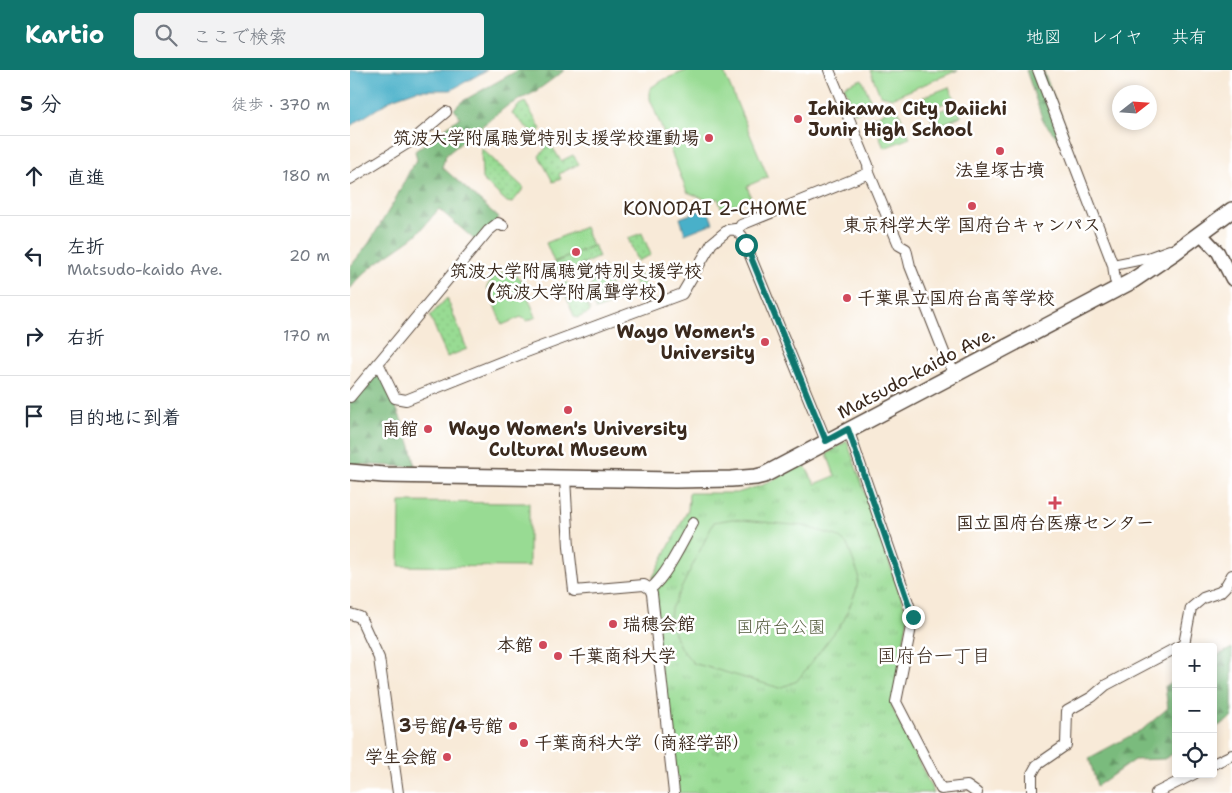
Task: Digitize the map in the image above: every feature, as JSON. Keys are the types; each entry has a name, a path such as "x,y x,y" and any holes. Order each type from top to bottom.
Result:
{"main road":[{"name":"Matsudo-kaido Ave.","path":"350,472 384,475 676,480 749,479 764,475 848,429 1119,288 1155,266 1232,210"}],"street":[{"path":"829,70 899,245 906,249 909,255 910,266 947,360 955,373"},
{"path":"1038,70 1113,265 1115,280 1119,288"},
{"path":"350,179 413,140 446,112"},
{"path":"738,230 741,225 869,173"},
{"path":"350,397 488,231 498,223 503,226"},
{"path":"378,363 395,398 406,400 521,354 682,294 712,243 731,229 738,230"},
{"path":"738,230 746,245 826,441"},
{"path":"1113,265 1148,258 1197,237 1218,252 1232,280"},
{"path":"848,429 913,617 896,702 941,789 967,786 977,793"},
{"path":"565,478 574,591 644,585 650,588 674,793"},
{"path":"650,588 655,585 670,563 693,523"},
{"path":"1184,643 1191,608 1203,598 1220,592 1232,575"},
{"path":"350,614 360,617 379,658 398,793"},
{"path":"1032,793 1032,774 1037,765 1066,744 1067,711 1092,698 1106,685 1172,651"},
{"path":"1217,762 1232,755"},
{"path":"1156,793 1186,778"}],"green space":[{"path":"518,70 565,70 535,92 507,106 446,155 442,167 499,218 476,241 439,209 416,235 364,273 350,289 350,267 369,243 395,200 417,160 415,151 460,117 454,109 461,102"},
{"name":"筑波大学附属聴覚特別支援学校運動場","path":"688,70 723,70 768,177 747,186 751,198 722,210 718,198 707,203 705,199 687,192 650,99 650,88 665,79"},
{"path":"870,70 958,70 892,98 880,95"},
{"path":"1026,70 1043,70 1068,133 1059,140 1043,121"},
{"path":"862,79 873,106 855,113 844,86"},
{"path":"949,87 954,99 928,110 923,97"},
{"path":"525,102 541,129 531,139 528,136 532,132 512,114 517,106"},
{"path":"956,104 961,116 935,127 930,115"},
{"path":"897,107 902,119 876,130 871,118"},
{"path":"905,126 910,138 884,148 879,136"},
{"path":"545,135 561,161 573,155 579,164 559,174 561,179 553,182 539,156 546,148 539,140"},
{"path":"481,148 524,188 512,203 507,202 482,179"},
{"path":"585,227 592,246 554,262 546,243"},
{"path":"642,233 651,255 637,261 628,238"},
{"path":"594,245 599,257 559,275 554,263"},
{"path":"603,266 617,302 596,310 589,291 593,279 591,271"},
{"path":"507,271 521,279 536,317 527,321 521,317 502,325 487,287 494,275"},
{"path":"641,275 649,296 641,298 633,278"},
{"path":"566,282 574,291 583,294 590,311 589,313 577,318 574,316 561,283"},
{"path":"447,298 467,349 447,357 430,316"},
{"path":"376,371 380,373 401,420 415,467 350,464 350,396"},
{"name":"国府台公園","path":"847,441 908,617 892,707 934,793 676,793 651,589 653,577 688,510 689,493 737,493 763,485 804,464 815,484 835,476 827,454"},
{"path":"400,502 529,503 529,567 399,566"},
{"path":"732,519 803,526 837,536 847,544 859,576 856,591 844,620 797,681 780,688 693,663 680,647 670,624 671,609 714,522"},
{"path":"1232,648 1232,718 1217,727 1217,688 1217,656"},
{"path":"1172,682 1172,754 1164,759 1134,760 1097,786 1089,758 1143,729 1168,708 1165,686"}],"water":[{"path":"350,70 487,70 451,90 417,90 394,98 350,126"},
{"path":"707,208 713,223 685,234 680,218"}],"place":[{"name":"Ichikawa City Daiichi Junir High School","path":"798,119"},
{"name":"筑波大学附属聴覚特別支援学校運動場","path":"709,138"},
{"name":"法皇塚古墳","path":"1000,151"},
{"name":"東京科学大学 国府台キャンパス","path":"972,206"},
{"name":"筑波大学附属聴覚特別支援学校 (筑波大学附属聾学校)","path":"576,252"},
{"name":"千葉県立国府台高等学校","path":"847,298"},
{"name":"Wayo Women's University","path":"765,342"},
{"name":"Wayo Women's University Cultural Museum","path":"568,410"},
{"name":"南館","path":"428,429"},
{"name":"国立国府台医療センター","path":"1055,503"},
{"name":"瑞穂会館","path":"613,624"},
{"name":"本館","path":"543,645"},
{"name":"千葉商科大学","path":"558,656"},
{"name":"3号館/4号館","path":"513,726"},
{"name":"千葉商科大学（商経学部）","path":"524,743"},
{"name":"学生会館","path":"447,757"}],"district":[{"name":"KONODAI 2-CHOME","path":"715,208"},
{"name":"国府台一丁目","path":"934,655"}],"route":[{"path":"746,245 826,441 848,429 913,617"}]}
